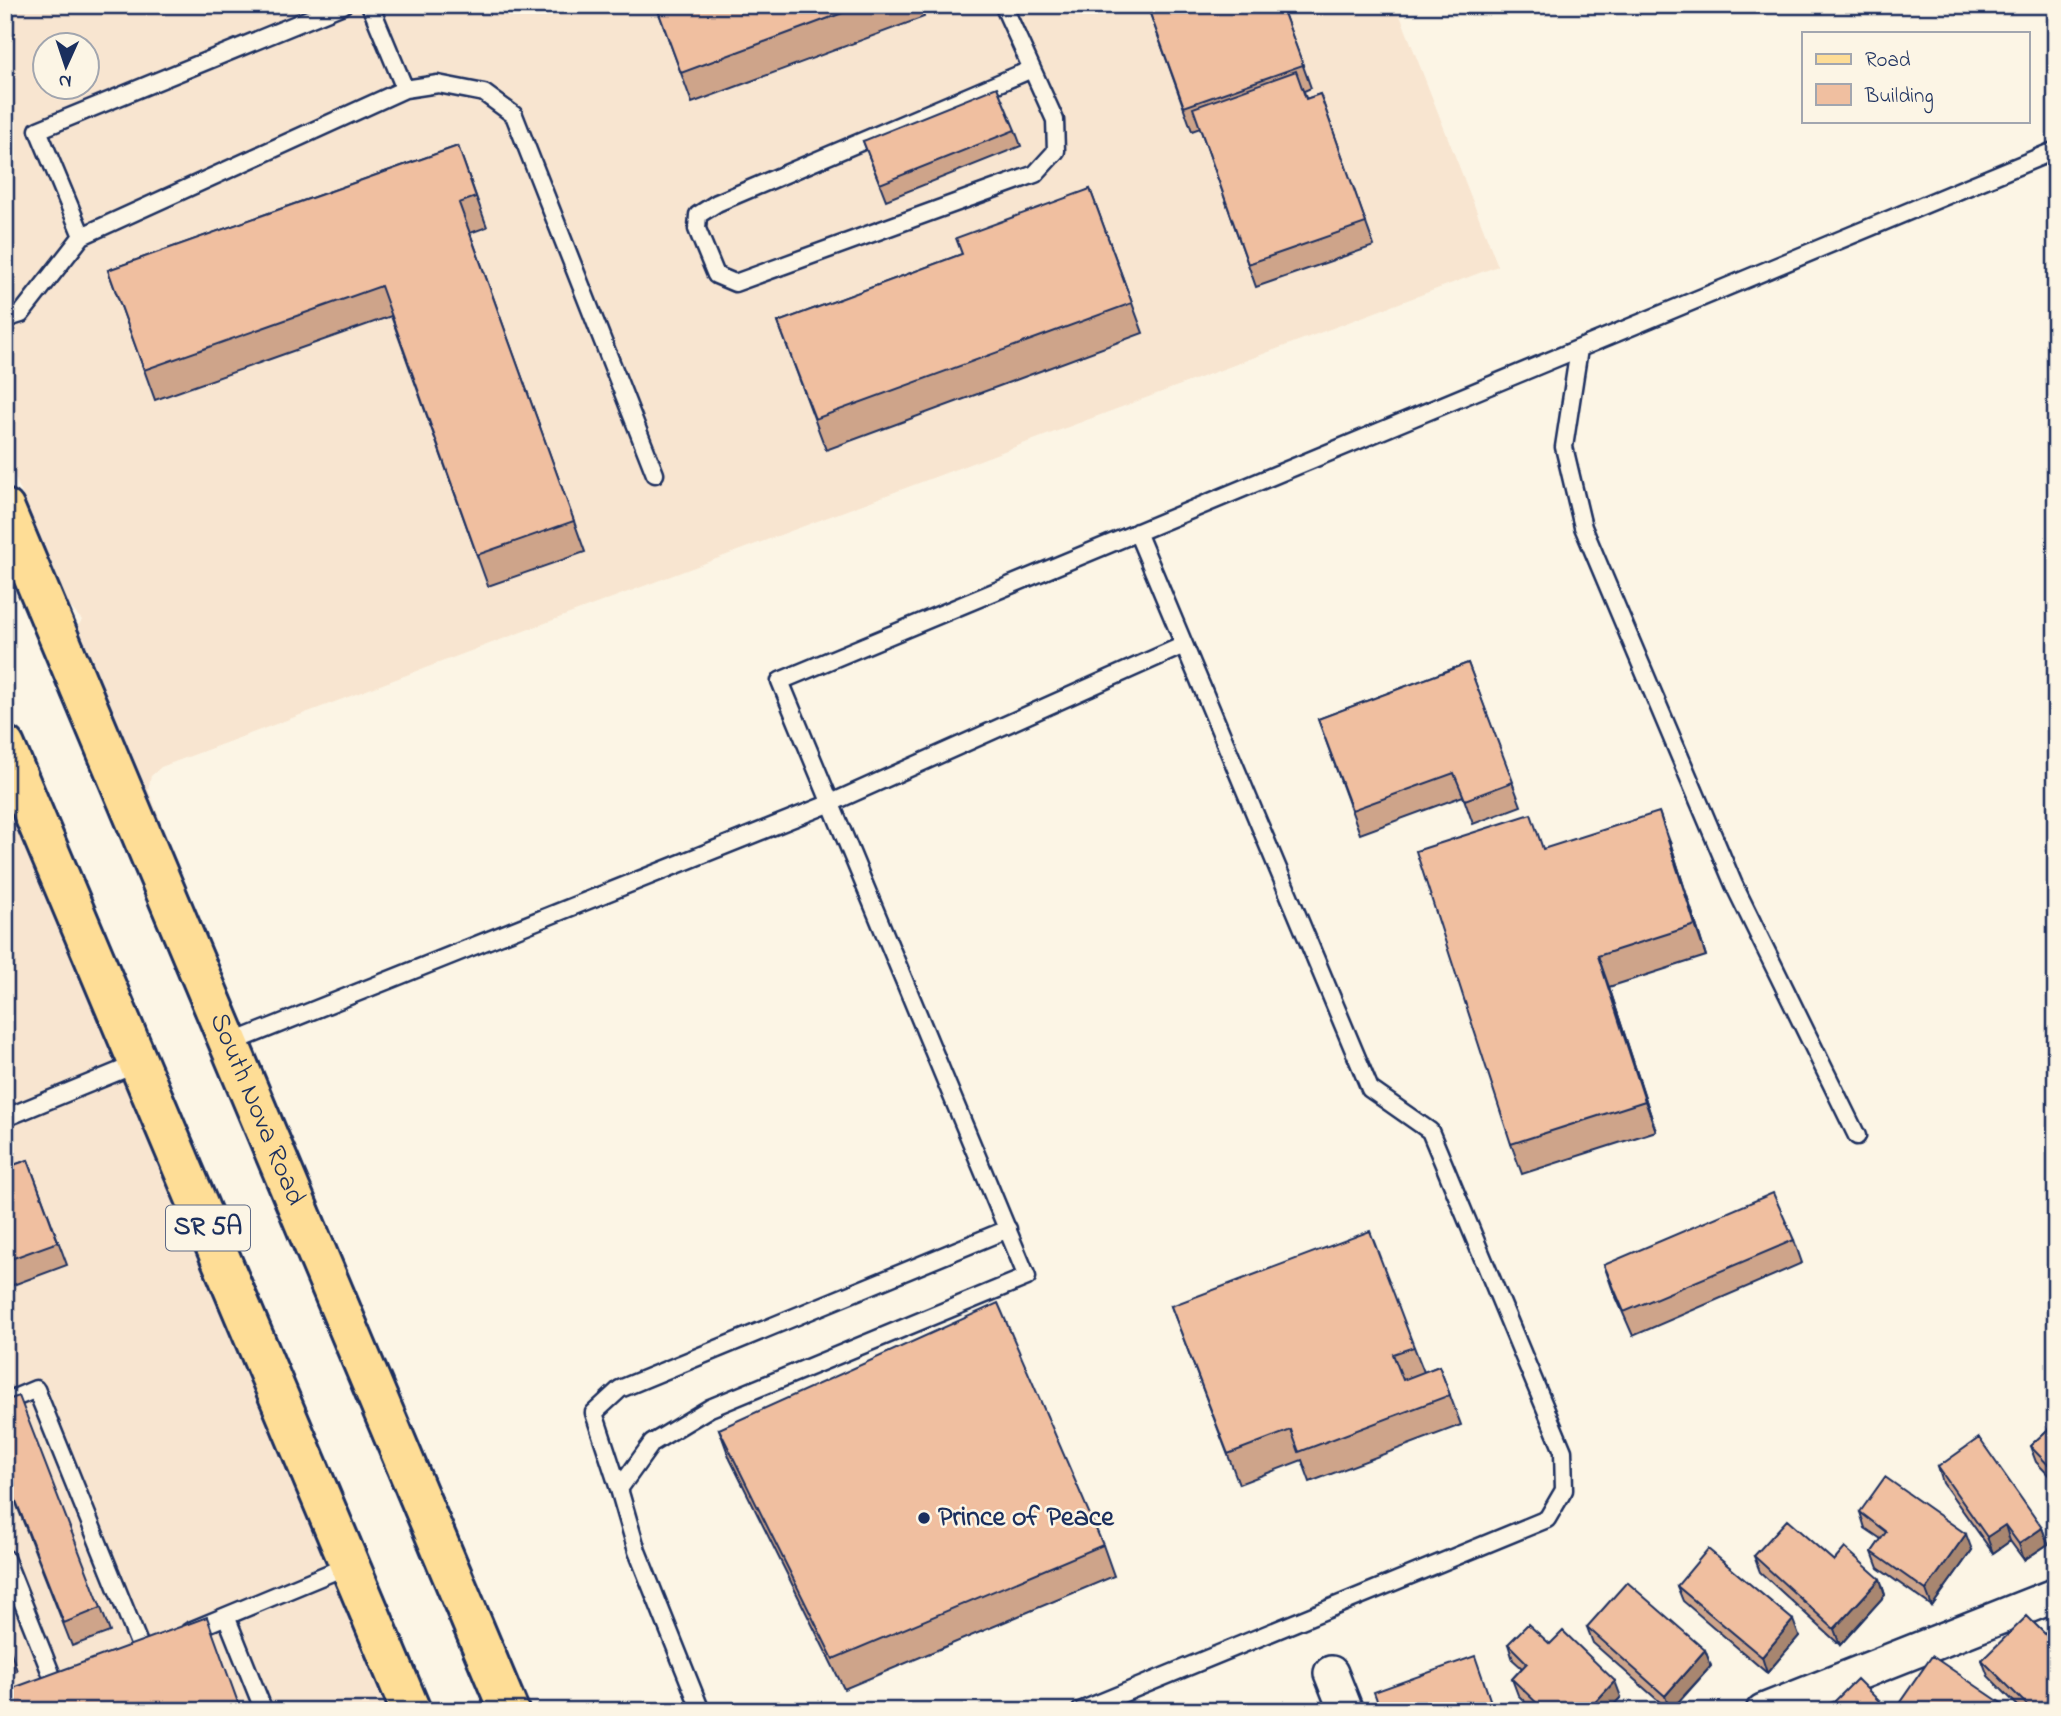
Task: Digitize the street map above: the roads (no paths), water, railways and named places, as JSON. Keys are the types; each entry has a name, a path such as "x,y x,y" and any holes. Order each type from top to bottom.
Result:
{"main road":[{"name":"South Nova Road","path":"5,509 509,1711"},
{"path":"5,578 53,623"},
{"name":"SR 5A","path":"9,764 139,1063 411,1711"}],"street":[{"path":"1763,1711 2056,1595"},
{"path":"1331,1673 1346,1711"}],"lane":[{"path":"82,236 38,130 343,5"},
{"path":"370,5 405,89"},
{"path":"1003,5 1032,69 1055,120 1056,152 1035,174 735,283 716,275 697,229 698,215 717,203 1032,69"},
{"path":"5,319 21,314 82,236 405,89 439,84 484,93 514,115 655,474"},
{"path":"620,1489 652,1443 710,1408 1027,1278 780,681 2056,149"},
{"path":"1578,349 1564,447 1583,527 1734,885 1857,1136"},
{"path":"1080,1711 1547,1519 1564,1490 1563,1451 1430,1131 1370,1089 1137,532"},
{"path":"229,1044 831,803 1184,645"},
{"path":"5,1118 139,1063"},
{"path":"701,1711 637,1551 620,1489 594,1413 620,1389 1008,1229"},
{"path":"5,1402 36,1390 142,1651"},
{"path":"5,1558 56,1686"},
{"path":"178,1636 349,1565"},
{"path":"226,1616 264,1711"}],"place":[{"name":"Prince of Peace","path":"924,1518"}]}
